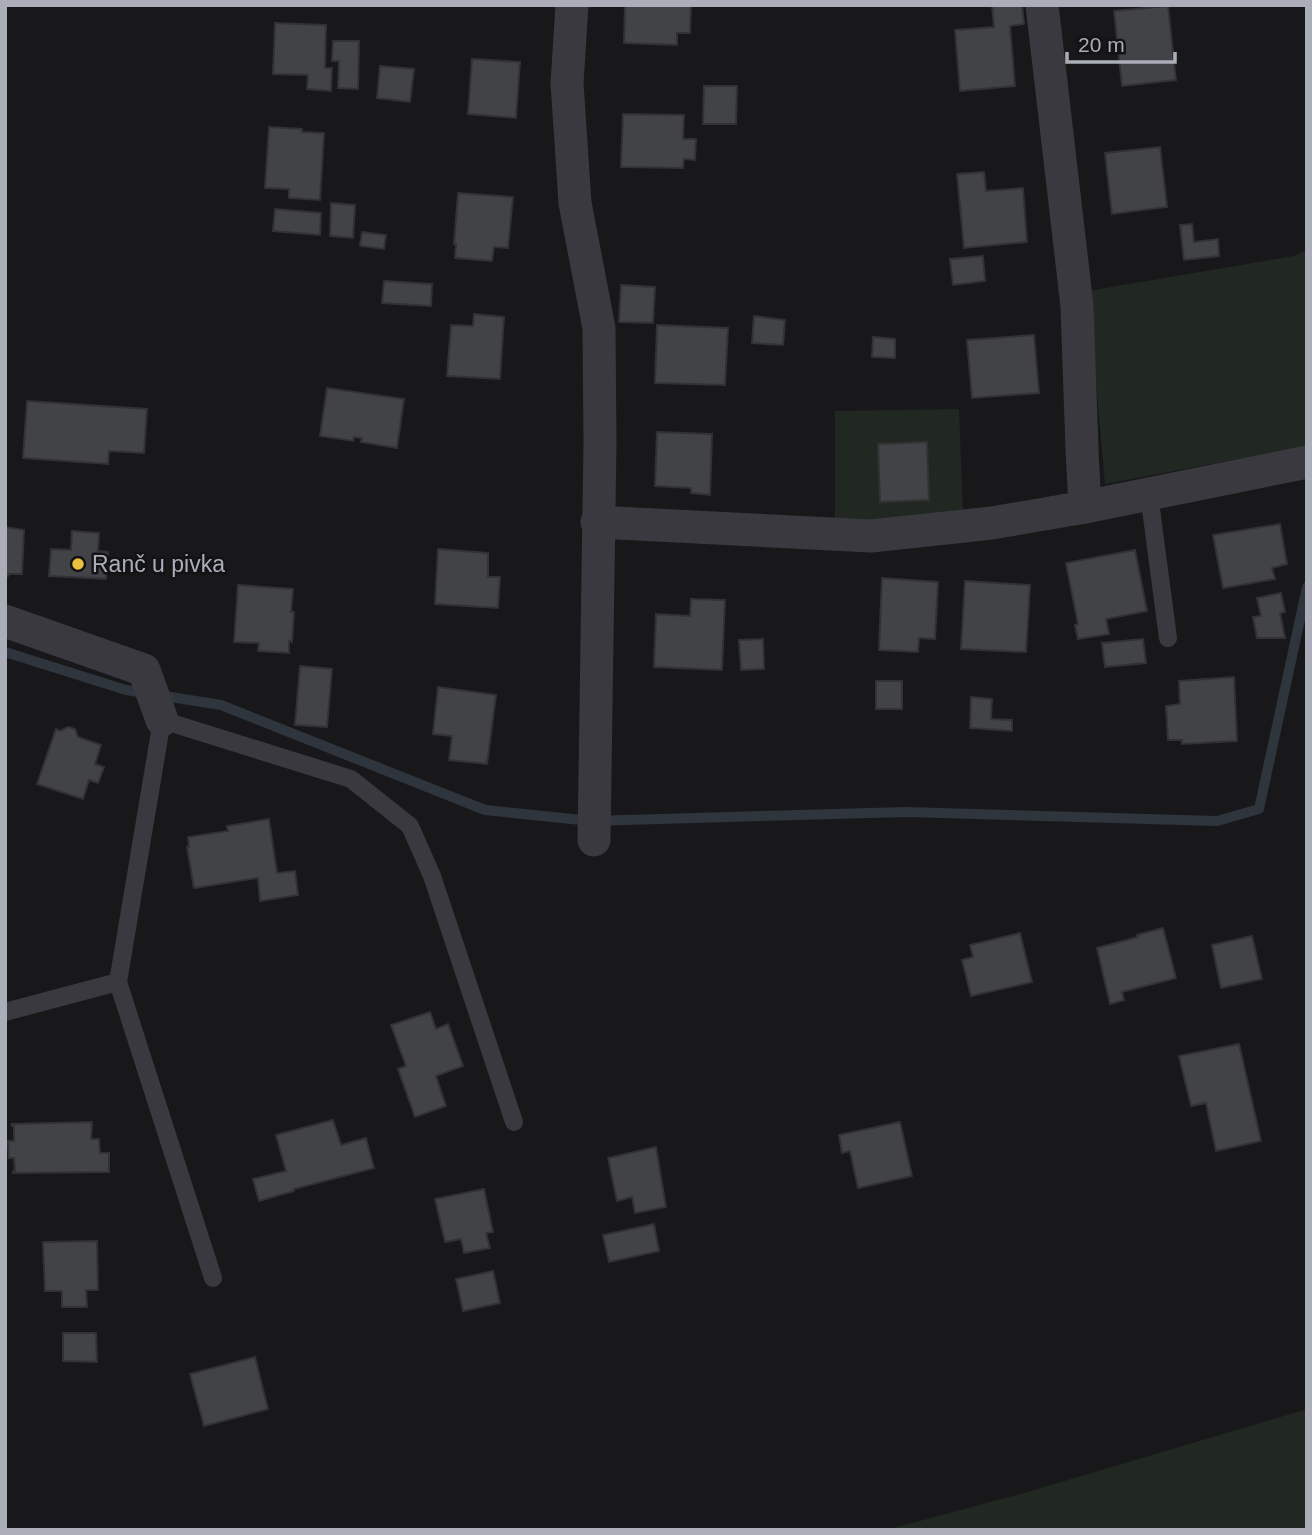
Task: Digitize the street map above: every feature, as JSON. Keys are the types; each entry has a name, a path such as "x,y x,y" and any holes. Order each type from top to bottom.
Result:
{"street":[{"path":"572,5 567,83 575,203 599,328 600,443 594,825"},
{"path":"1042,5 1077,306 1085,507"},
{"path":"597,522 871,536 992,523 1307,462"},
{"path":"5,621 144,670 162,720"}],"lane":[{"path":"1149,494 1168,638"},
{"path":"213,1278 118,982 162,720 351,779 410,826 432,876 514,1122"},
{"path":"5,1012 118,982"}],"shaded area":[{"path":"1307,250 1307,446 1105,484 1088,291 1294,256"},
{"path":"959,409 963,513 869,523 835,521 835,411"},
{"path":"1307,1409 1307,1530 886,1530 1024,1493"}],"building":[{"path":"625,5 691,5 690,33 677,33 677,45 624,43"},
{"path":"992,5 1022,5 1024,24 1010,26 1015,86 960,91 955,30 994,27"},
{"path":"1168,6 1176,80 1122,86 1114,11"},
{"path":"275,23 326,25 325,68 332,68 331,91 307,89 308,75 273,74"},
{"path":"333,41 359,41 358,89 338,88 339,61 332,61"},
{"path":"472,59 520,62 516,118 468,114"},
{"path":"380,66 414,69 410,102 377,98"},
{"path":"704,86 737,86 736,124 703,124"},
{"path":"623,114 684,115 683,139 696,139 695,160 684,159 683,168 621,167"},
{"path":"269,127 324,133 320,200 289,198 289,189 265,188"},
{"path":"1160,147 1167,207 1112,214 1105,153"},
{"path":"984,172 986,191 1023,188 1027,242 964,248 957,174"},
{"path":"458,193 513,197 508,248 494,247 492,261 455,258"},
{"path":"331,203 355,205 353,238 330,236"},
{"path":"275,209 321,213 320,235 273,231"},
{"path":"1192,224 1194,242 1218,239 1219,256 1184,260 1180,225"},
{"path":"362,232 386,235 384,249 360,246"},
{"path":"983,256 985,281 953,285 950,259"},
{"path":"384,281 432,284 431,306 382,303"},
{"path":"621,285 655,287 653,323 619,322"},
{"path":"474,314 504,317 500,379 447,376 451,325 473,326"},
{"path":"754,316 785,320 783,345 752,343"},
{"path":"657,325 728,328 725,385 655,383"},
{"path":"1034,335 1039,393 972,398 967,340"},
{"path":"873,337 895,339 895,358 872,357"},
{"path":"327,388 404,399 397,448 361,442 362,438 354,437 353,441 320,436"},
{"path":"27,401 147,409 144,453 109,451 108,464 23,458"},
{"path":"657,432 712,434 710,495 691,493 691,488 655,486"},
{"path":"927,442 929,500 880,502 878,444"},
{"path":"1280,524 1287,564 1272,568 1275,579 1223,588 1213,535"},
{"path":"5,527 24,530 22,574 5,576"},
{"name":"Ranč u pivka","path":"72,531 99,533 98,551 108,552 106,579 49,576 51,549 71,550"},
{"path":"438,549 488,553 488,577 500,577 498,608 435,604"},
{"path":"1135,550 1147,611 1106,619 1109,634 1078,639 1075,625 1078,624 1066,563"},
{"path":"882,578 938,582 935,639 919,638 918,652 879,650"},
{"path":"965,581 1030,585 1026,652 961,649"},
{"path":"238,585 293,589 291,612 294,612 289,653 258,651 259,643 234,642"},
{"path":"1281,593 1285,612 1280,613 1285,638 1257,638 1253,617 1261,616 1257,598"},
{"path":"691,599 725,600 722,670 654,667 656,614 690,616"},
{"path":"763,639 764,669 741,670 739,640"},
{"path":"1143,639 1146,663 1105,667 1102,643"},
{"path":"300,666 332,669 327,727 295,725"},
{"path":"1234,677 1237,741 1182,744 1182,740 1168,740 1166,706 1180,704 1179,681"},
{"path":"876,681 902,681 902,709 876,709"},
{"path":"438,687 496,695 487,764 449,760 452,736 433,734"},
{"path":"971,697 992,699 991,719 1012,720 1012,731 970,728"},
{"path":"68,727 75,729 78,737 101,745 95,764 104,767 98,783 89,780 83,799 37,784 56,729 60,731"},
{"path":"269,819 277,873 295,871 298,895 260,901 258,878 194,888 187,847 188,837 228,831 227,826"},
{"path":"1163,928 1176,978 1122,992 1124,1000 1110,1004 1097,948"},
{"path":"1020,933 1032,982 971,996 962,960 973,957 970,945"},
{"path":"1252,936 1262,979 1221,988 1212,945"},
{"path":"430,1012 436,1029 448,1024 463,1066 436,1076 446,1106 415,1117 398,1069 406,1066 391,1025"},
{"path":"1239,1044 1261,1141 1216,1151 1206,1103 1191,1106 1179,1056"},
{"path":"333,1120 341,1145 366,1138 374,1168 259,1201 253,1179 286,1171 276,1135"},
{"path":"92,1122 91,1139 99,1139 100,1153 109,1153 109,1172 13,1173 14,1158 9,1158 8,1141 14,1141 12,1124"},
{"path":"900,1122 912,1176 858,1188 850,1151 842,1153 839,1135"},
{"path":"656,1147 666,1207 635,1213 632,1197 617,1201 608,1158"},
{"path":"484,1189 493,1232 486,1233 490,1248 464,1253 461,1239 445,1242 435,1199"},
{"path":"654,1224 659,1251 609,1262 603,1235"},
{"path":"97,1241 98,1290 86,1290 87,1307 62,1307 62,1291 45,1291 43,1242"},
{"path":"493,1271 500,1303 463,1311 456,1279"},
{"path":"63,1333 96,1333 97,1362 63,1361"},
{"path":"255,1357 268,1409 204,1426 190,1374"}],"waterway":[{"path":"5,652 126,690 221,705 485,810 591,821 906,812 1217,821 1259,809 1307,587"}],"place":[{"name":"Ranč u pivka","path":"78,564"}]}
